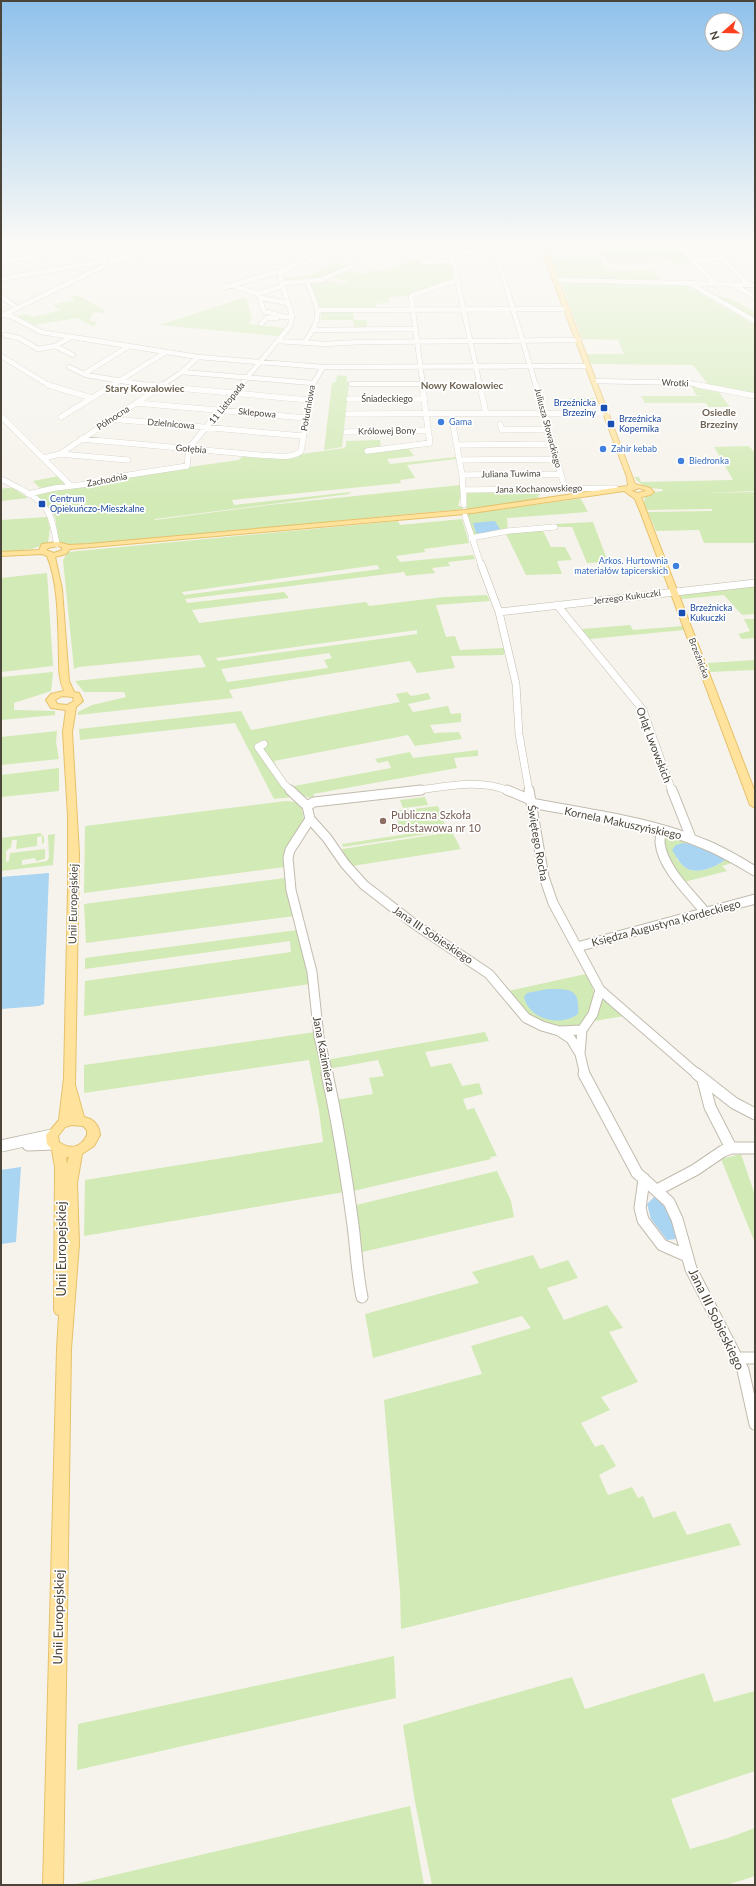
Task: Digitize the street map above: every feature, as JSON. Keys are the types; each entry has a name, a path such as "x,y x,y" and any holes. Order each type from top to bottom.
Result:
{"main road":[{"path":"576,331 630,477 632,484 631,491"},
{"path":"1,554 45,552 58,554 66,549 89,546 465,512 598,493 631,491 645,494 650,490 637,484 630,477"},
{"path":"631,491 643,486"},
{"name":"Brzeźnicka","path":"631,491 638,498 643,510 755,805"},
{"name":"Brzeźnicka","path":"643,510 642,497 645,494"},
{"path":"45,552 54,544 66,549"},
{"path":"45,552 56,572"},
{"path":"58,554 56,572 64,676 70,693 60,694 64,676"},
{"name":"Unii Europejskiej","path":"66,1122 66,1103 70,1078 74,825 68,731 70,710 72,706 77,703 79,698 70,693"},
{"name":"Unii Europejskiej","path":"60,694 50,700 51,704 63,713 68,731"},
{"path":"58,708 72,706"},
{"name":"Unii Europejskiej","path":"70,1078 76,1113 79,1120"},
{"path":"79,1120 90,1124 94,1130 94,1135 89,1144 78,1151 71,1152 54,1143 57,1127 66,1122 79,1120"},
{"name":"Unii Europejskiej","path":"54,1143 61,1167 60,1277 64,1349"},
{"name":"Unii Europejskiej","path":"52,1885 64,1349 72,1254 70,1183 71,1172 78,1151"}],"street":[{"path":"37,331 198,357 323,367 588,366"},
{"name":"11 Listopada","path":"186,467 188,465 187,456 190,449 206,427 286,331"},
{"path":"304,343 313,331"},
{"path":"325,344 334,331"},
{"path":"366,451 430,443 416,331"},
{"path":"468,331 486,414"},
{"name":"Juliusza Słowackiego","path":"520,331 565,489"},
{"path":"5,335 20,338 38,349 56,346 72,337"},
{"path":"278,341 325,344 389,344 417,341 579,340"},
{"path":"56,346 73,355"},
{"path":"84,374 129,346"},
{"path":"61,417 166,352"},
{"path":"1,356 50,386 92,398"},
{"name":"Północna","path":"44,458 60,454 182,372 198,357"},
{"path":"69,367 84,374 159,388 309,400"},
{"name":"Południowa","path":"300,452 312,383 323,367"},
{"path":"182,372 312,383"},
{"name":"Wrotki","path":"594,381 690,383 723,391 755,396"},
{"path":"351,384 422,384"},
{"name":"Śniadeckiego","path":"349,399 425,399"},
{"name":"Sklepowa","path":"136,403 306,418"},
{"path":"348,414 607,413"},
{"path":"451,414 462,475 464,505"},
{"path":"1,416 71,486"},
{"name":"Dzielnicowa","path":"111,419 303,436"},
{"path":"502,429 548,429"},
{"name":"Królowej Bony","path":"346,432 428,430"},
{"name":"Gołębia","path":"81,439 284,456 300,452"},
{"path":"456,445 552,444"},
{"path":"60,454 128,460"},
{"path":"459,460 556,459"},
{"name":"Zachodnia","path":"28,494 71,486 105,482 116,477 186,467"},
{"name":"Juliana Tuwima","path":"462,475 560,474"},
{"path":"1,479 40,502 49,512 52,520 54,544"},
{"name":"Jana Kochanowskiego","path":"463,490 615,488"},
{"name":"Świętego Rocha","path":"465,516 471,538 499,612 516,684 520,734 546,885 600,990 703,1080 734,1103 755,1114"},
{"path":"471,538 508,531 555,527"},
{"name":"Jerzego Kukuczki","path":"499,612 755,583"},
{"name":"Orląt Lwowskich","path":"557,605 644,710 668,781 691,838"},
{"path":"264,744 258,747 278,776 307,806"},
{"name":"Kornela Makuszyńskiego","path":"307,806 314,802 480,783 498,786 531,802 661,830 691,838 719,850 755,871"},
{"name":"Jana III Sobieskiego","path":"307,806 310,819 327,838 348,867 378,897 489,974 526,1018 542,1026 559,1031 582,1030"},
{"name":"Jana Kazimierza","path":"310,819 290,850 288,858 290,890 312,972 318,1037 334,1104 353,1226 357,1273 362,1297"},
{"path":"661,830 660,842 664,854 680,881 706,912"},
{"name":"Księdza Augustyna Kordeckiego","path":"577,947 755,899"},
{"name":"Jana III Sobieskiego","path":"600,990 593,1014 582,1030 580,1054 584,1074 637,1173 665,1196 672,1208 691,1269 728,1344 738,1358 746,1381 755,1424"},
{"path":"559,1031 571,1039 580,1054"},
{"path":"703,1080 705,1095 731,1148"},
{"path":"1,1146 54,1143"},
{"path":"657,1190 695,1170 723,1151 731,1148 755,1148"},
{"path":"644,1179 640,1208 643,1220 662,1245 687,1256"},
{"path":"738,1358 755,1358"}],"green space":[{"path":"224,331 282,331 278,336"},
{"path":"579,331 755,331 755,395 710,387 693,365 591,364 587,354 624,354 618,340 582,339"},
{"path":"338,375 347,376 347,381 349,383 342,447 324,450 332,383 337,381 336,379"},
{"path":"691,385 717,390 730,407 708,407 706,403 645,403 641,396 702,396 696,395"},
{"path":"569,398 594,398 598,406 572,406"},
{"path":"380,440 381,448 388,449 433,445 409,449 414,456 387,459 390,464 456,457 456,459 407,465 415,478 400,480 401,483 232,500 234,505 351,492 349,494 155,520 269,505 460,485 462,491 458,506 463,507 463,509 69,546 59,542 55,517 46,504 35,495 39,492 115,483 113,480 139,474 239,460 244,455 295,455 344,448 346,446 346,441"},
{"path":"749,446 753,451 755,451 755,491 704,493 755,492 755,543 704,543 699,530 656,531 648,512 712,511 712,509 646,510 644,504 645,496 663,491 662,489 646,486 634,477 639,477 641,482 733,480 714,447"},
{"path":"59,476 66,484 40,488 33,481"},
{"path":"13,488 28,498 1,501 1,489"},
{"path":"544,491 538,496 539,499 467,510 467,492"},
{"path":"581,499 588,512 507,518 508,530 473,536 467,514"},
{"path":"47,517 50,528 48,543 32,549 1,552 1,520"},
{"path":"462,519 469,543 424,549 425,552 396,556 400,562 473,555 475,559 448,562 450,566 432,568 435,573 406,576 404,572 185,599 187,603 284,592 289,598 192,610 199,623 366,602 369,606 444,597 487,595 490,601 436,605 446,637 455,636 460,650 504,648 504,655 451,656 455,668 417,673 410,661 229,690 233,698 78,715 78,712 92,705 126,697 124,692 84,692 75,681 206,667 200,655 79,667 74,669 63,560 68,552 398,521 400,525","holes":["377,565 380,569 184,595 182,592","417,630 417,634 218,661 216,658","329,653 332,658 324,660 328,668 227,682 221,669"]},
{"path":"593,522 608,562 587,563 572,527 557,527 555,524"},
{"path":"509,531 543,531 551,547 565,547 572,560 557,561 562,574 526,575 506,534"},
{"path":"47,573 53,666 1,672 1,578"},
{"path":"755,585 755,614 742,615 724,595 682,599 680,594"},
{"path":"744,619 755,619 755,638 742,639 738,634 750,631"},
{"path":"630,625 633,630 683,626 684,630 590,639 582,629"},
{"path":"755,660 755,670 710,672 708,663"},
{"path":"53,672 51,691 14,703 14,710 55,711 55,715 1,720 1,677"},
{"path":"407,692 411,696 428,693 431,699 408,704 413,712 448,706 451,714 461,713 461,722 430,725 434,733 459,732 462,739 415,746 408,735 274,761 292,797 274,799 235,723 80,740 79,729 241,711 251,730 400,702 396,694"},
{"path":"57,731 56,742 59,759 1,765 1,737"},
{"path":"478,750 478,756 454,758 457,768 313,794 315,798 303,795 294,786 391,768 388,761 378,763 375,759 410,752 413,758"},
{"path":"59,768 59,791 1,797 1,775"},
{"path":"425,797 428,805 403,808 400,800"},
{"path":"286,801 296,802 301,805 305,824 285,867 84,893 85,826"},
{"path":"438,806 445,824 400,829 395,811"},
{"path":"446,828 448,831 343,847 342,844"},
{"path":"452,832 461,849 352,866 346,860 342,849"},
{"path":"40,833 44,837 44,843 42,844 42,836 37,837 37,846 16,849 17,840 12,840 11,847 6,851 6,862 9,861 10,853 45,849 45,859 36,861 35,858 22,860 22,865 47,861 49,857 48,835 55,834 53,865 1,871 1,838"},
{"path":"668,834 735,862 722,866 727,871 684,882 666,854 663,842 664,836","holes":["676,858 726,859 712,867 695,871 685,867"]},
{"path":"285,878 294,916 86,943 84,904"},
{"path":"297,930 310,984 84,1016 85,981 291,952 290,941 85,969 85,958"},
{"path":"586,974 593,989 594,1001 590,1012 581,1026 557,1027 526,1016 508,991"},
{"path":"605,999 624,1016 594,1021 600,1000"},
{"path":"315,1032 335,1122 344,1192 84,1236 85,1180 323,1142 319,1111 309,1060 84,1093 84,1065"},
{"path":"485,1032 489,1041 425,1052 431,1067 451,1063 462,1086 479,1083 483,1094 463,1099 467,1110 474,1108 497,1156 490,1157 491,1159 349,1192 335,1100 373,1094 369,1078 384,1076 378,1060 328,1069 326,1060"},
{"path":"741,1154 755,1195 755,1243 721,1159"},
{"path":"497,1171 511,1201 514,1217 358,1253 352,1206"},
{"path":"533,1255 540,1269 568,1260 578,1278 547,1288 564,1320 607,1305 623,1328 609,1332 638,1382 601,1397 610,1410 581,1423 595,1447 603,1444 616,1466 599,1475 608,1495 632,1487 638,1498 643,1496 653,1518 675,1511 687,1535 730,1523 741,1545 401,1629 400,1592 384,1400 482,1374 471,1346 531,1328 522,1316 373,1358 365,1314 479,1283 472,1272"},
{"path":"394,1656 396,1698 77,1770 78,1724"},
{"path":"704,1673 714,1702 755,1691 755,1771 671,1799 690,1849 728,1838 755,1828 755,1876 727,1885 432,1885 415,1802 403,1725 572,1677 585,1709"},
{"path":"410,1806 424,1885 76,1885 76,1884"}],"water":[{"path":"495,521 500,529 489,533 476,533 473,523"},
{"path":"683,843 703,846 726,859 718,865 707,869 696,871 691,870 686,868 678,860 672,850 676,845"},
{"path":"49,873 44,1004 39,1006 1,1009 1,877"},
{"path":"548,989 562,989 572,992 577,999 578,1014 571,1018 555,1020 546,1019 532,1011 527,1005 524,997 527,993"},
{"path":"21,1167 16,1242 1,1244 1,1170"},
{"path":"654,1197 660,1199 671,1219 676,1239 667,1240 651,1219 647,1204"}],"place":[{"name":"Brzeźnicka Brzeziny","path":"604,408"},
{"name":"Gama","path":"441,422"},
{"name":"Brzeźnicka Kopernika","path":"611,424"},
{"name":"Zahir kebab","path":"603,449"},
{"name":"Biedronka","path":"681,461"},
{"name":"Centrum Opiekuńczo-Mieszkalne","path":"42,504"},
{"name":"Arkos. Hurtownia materiałów tapicerskich","path":"676,566"},
{"name":"Brzeźnicka Kukuczki","path":"682,613"},
{"name":"Publiczna Szkoła Podstawowa nr 10","path":"383,821"}],"district":[{"name":"Nowy Kowalowiec","path":"462,385"},
{"name":"Stary Kowalowiec","path":"145,388"},
{"name":"Osiedle Brzeziny","path":"719,418"}]}
